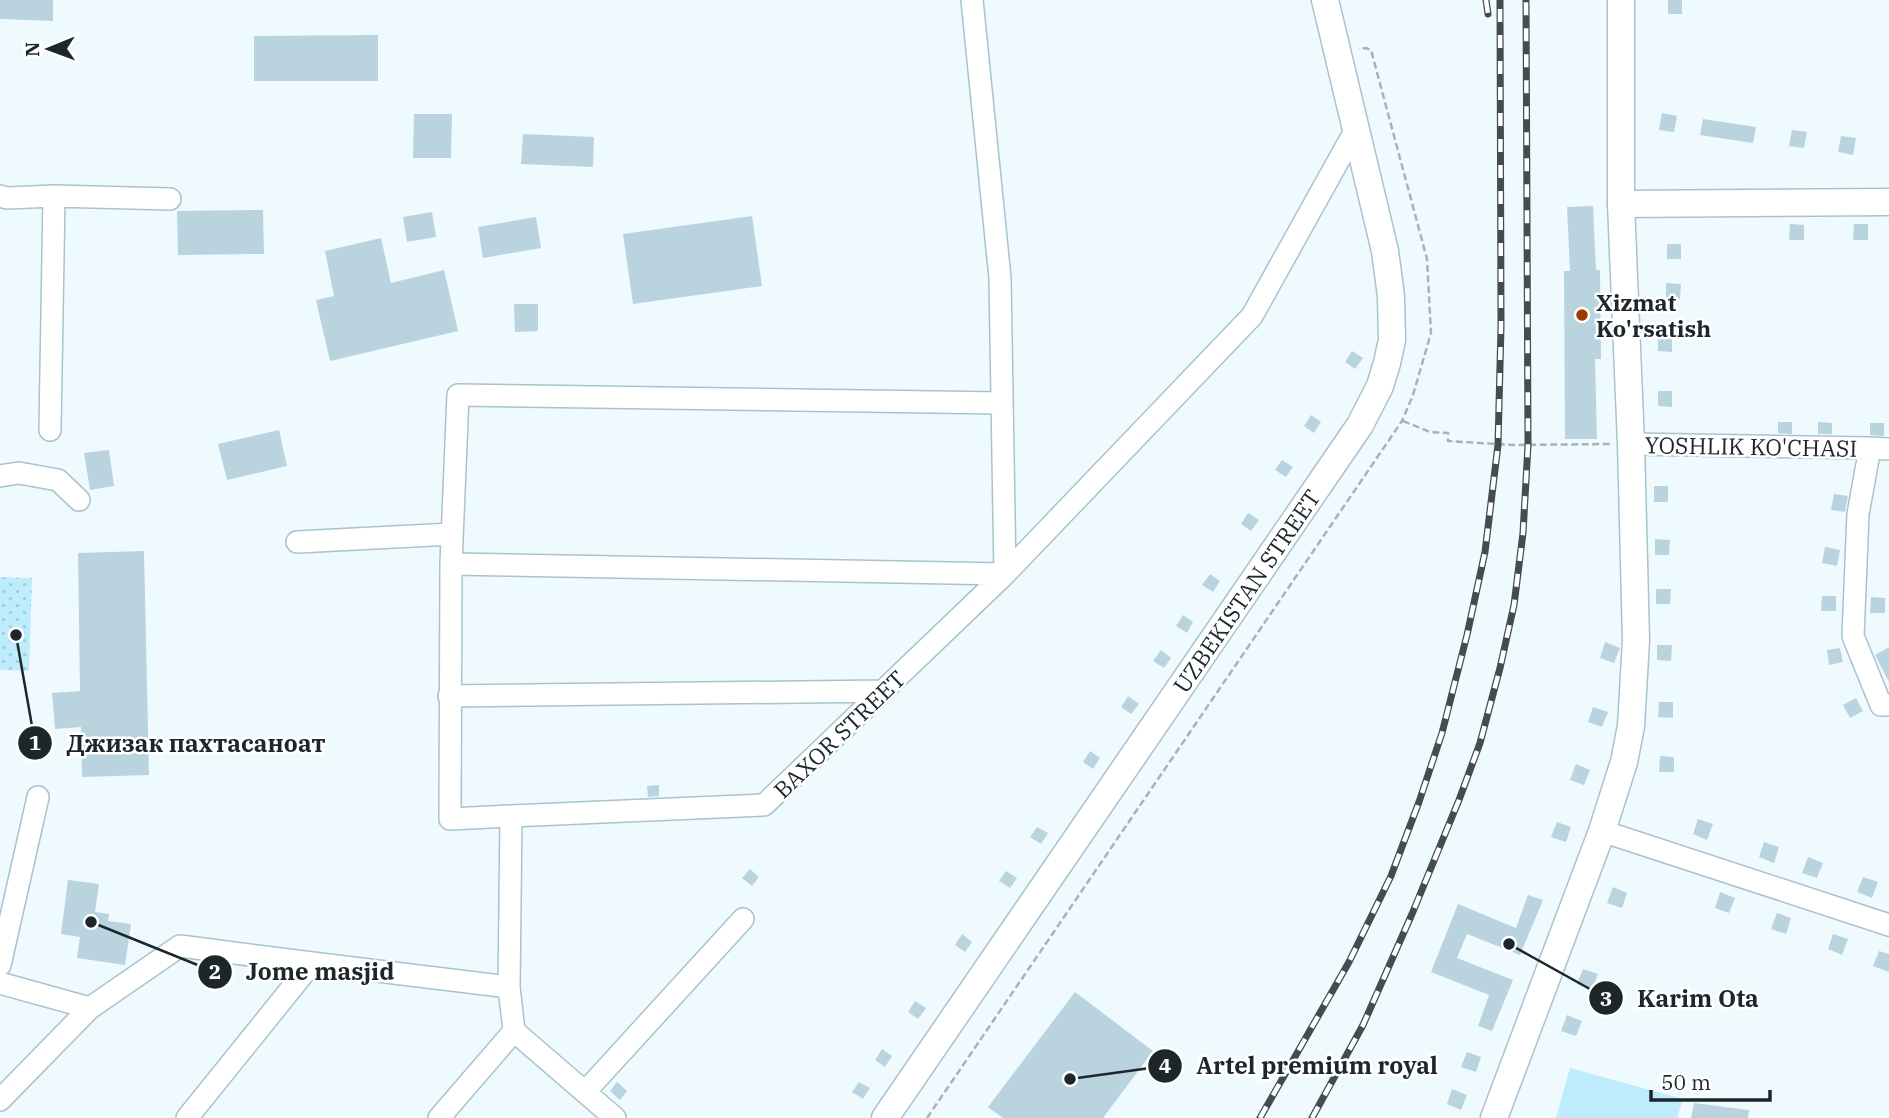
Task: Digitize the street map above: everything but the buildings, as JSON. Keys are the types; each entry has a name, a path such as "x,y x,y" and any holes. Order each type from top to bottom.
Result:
{"main road":[{"name":"UZBEKISTAN STREET","path":"885,1118 1353,436 1370,406 1387,363 1393,318 1385,251 1325,0"},
{"name":"UZBEKISTAN STREET","path":"905,1118 1374,432 1384,412 1404,341 1404,281 1399,245 1349,51 1339,0"},
{"path":"1494,1118 1602,831 1624,762 1631,726 1636,640 1621,204 1621,0"},
{"path":"1621,204 1889,202"}],"street":[{"path":"451,564 1005,574 1000,278 972,0"},
{"name":"BAXOR STREET","path":"449,696 450,819 764,805 1005,574 1252,316 1356,129"},
{"path":"0,195 7,198 54,196 170,199"},
{"path":"50,430 54,196"},
{"path":"882,691 449,696 458,395 1001,402"},
{"name":"YOSHLIK KO'CHASI","path":"1631,444 1880,448 1858,514 1853,636 1881,705 1889,705"},
{"path":"0,476 19,472 58,480 79,500"},
{"path":"297,542 452,534"},
{"path":"0,965 38,797"},
{"path":"511,816 509,987 514,1031 612,1117"},
{"path":"1602,831 1889,925"},
{"path":"585,1092 743,919"},
{"path":"0,1100 90,1008 180,946 509,987"},
{"path":"187,1118 312,963"},
{"path":"0,983 90,1008"},
{"path":"439,1118 514,1031"}],"path":[{"path":"1402,421 1430,432 1448,433 1448,441 1513,445 1631,444"}],"shaded area":[{"path":"0,577 32,578 29,671 0,670"},
{"path":"1570,1068 1683,1099 1677,1118 1556,1118"}],"railway":[{"path":"1486,0 1488,14"},
{"path":"1260,1118 1349,962 1391,876 1442,733 1485,552 1498,445 1501,326 1500,0"},
{"path":"1312,1118 1363,1025 1459,800 1480,743 1514,605 1523,533 1528,445 1526,0"}],"place":[{"name":"Xizmat Ko'rsatish","path":"1582,315"},
{"name":"Джизак пахтасаноат","path":"16,635"},
{"name":"Jome masjid","path":"91,922"},
{"name":"Karim Ota","path":"1509,944"},
{"name":"Artel premium royal","path":"1070,1079"}]}
